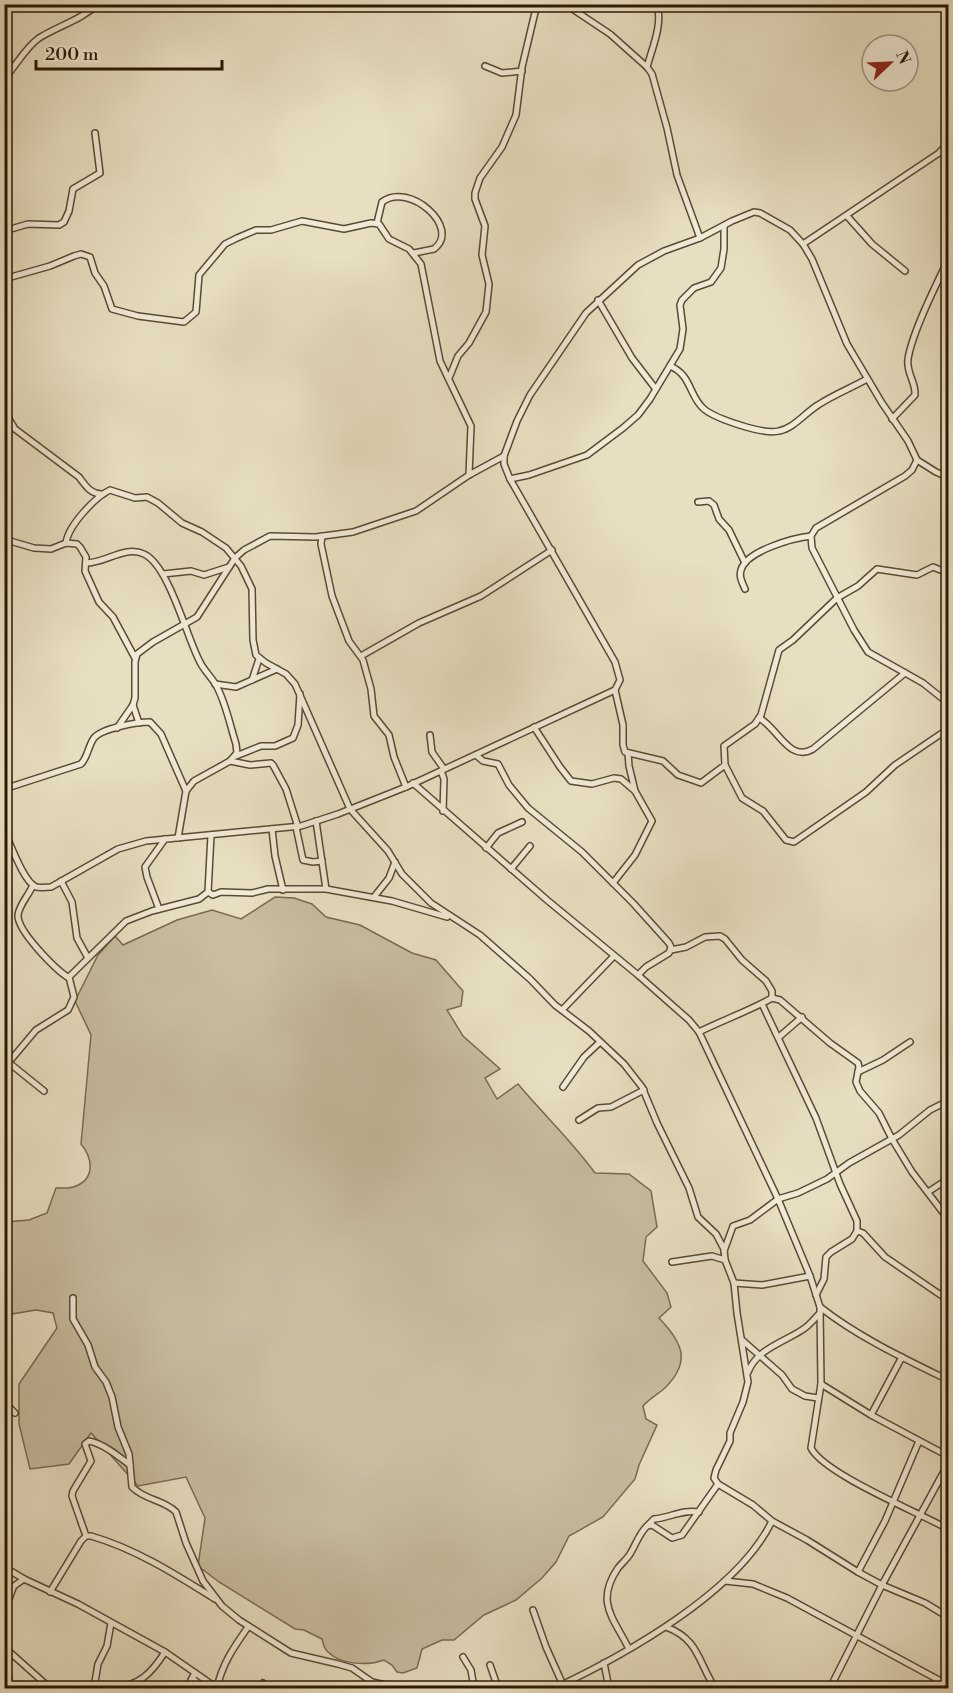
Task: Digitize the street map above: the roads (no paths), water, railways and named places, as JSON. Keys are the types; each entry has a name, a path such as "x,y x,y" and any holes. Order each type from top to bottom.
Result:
{"street":[{"path":"4,79 34,43 87,13 98,4"},
{"path":"449,378 458,356 469,343 487,308 489,284 482,255 485,221 477,205 475,193 480,178 502,147 516,115 522,71 537,4"},
{"path":"565,4 610,34 652,74 680,186 700,238"},
{"path":"647,67 657,32 659,17 657,4"},
{"path":"485,66 502,73 522,71"},
{"path":"4,231 28,224 59,225 64,222 69,211 72,189 100,173 95,133"},
{"path":"803,244 939,153 948,143"},
{"path":"377,223 382,202 392,196 404,196 429,209 438,221 441,231 440,241 434,249 414,253"},
{"path":"4,831 25,875 33,885 39,888 51,887 118,849 146,841 272,830 316,822 406,787 615,690 620,680 615,662 510,479 504,464 504,456 530,395 574,328 598,300 638,265 664,251 700,238 749,214 760,213 790,230 803,244 847,344 917,460 906,476 821,524 811,536 786,541 752,557 745,563 740,573 745,589"},
{"path":"847,216 872,244 905,271"},
{"path":"4,279 74,256 86,255 90,257 95,273 104,286 112,309 138,316 184,322 196,312 199,275 225,244 256,231 271,230 294,222 302,221 344,229 377,223"},
{"path":"377,223 389,238 414,253 421,264 440,361 471,430 469,475"},
{"path":"510,479 529,475 587,455 629,424 650,399 681,344 683,329 680,306 682,300 690,290 711,282 718,273 723,260 724,226"},
{"path":"892,419 915,395 908,368 911,346 948,260"},
{"path":"598,300 632,358 655,388"},
{"path":"670,366 683,375 692,387 697,401 709,412 730,421 774,432 789,427 819,405 867,379"},
{"path":"4,399 6,414 15,429 72,471 85,486 97,494 103,494"},
{"path":"135,658 147,646 184,626 202,611 235,558 252,545 270,536 322,536 353,532 416,512 469,475 504,456"},
{"path":"917,460 948,477"},
{"path":"66,543 72,528 103,494 110,490 135,498 147,497 182,523 196,528 224,546 245,572 252,589 253,640 259,658 252,680"},
{"path":"698,502 709,501 714,505 719,519 729,530 745,563"},
{"path":"322,536 321,544 332,596 350,641 362,656 370,682 374,716 389,735 394,757 406,787"},
{"path":"811,536 812,548 854,630 868,652 931,688 948,703"},
{"path":"4,537 42,549 51,549 66,543 77,544 86,557 85,571 99,602 113,616 135,658 136,693 133,705 117,728"},
{"path":"362,656 419,623 481,596 552,550"},
{"path":"86,563 99,562 131,551 146,555 163,574 198,660 215,684 236,744 236,756"},
{"path":"163,574 191,571 204,575 229,567"},
{"path":"948,573 933,567 917,575 877,569 858,586 837,598 794,640 779,650 768,694 759,718 755,724 724,747 725,765 742,798 763,811 786,840 794,842 866,792 895,765 948,729"},
{"path":"259,658 291,678 350,809 388,851 402,874 431,903 452,919 480,935 600,1042 624,1064 644,1090 689,1188 698,1217 716,1234 734,1283 748,1382 743,1402 730,1433 730,1441 716,1470 714,1478 718,1484 753,1505 772,1521 858,1572 925,1603 948,1617"},
{"path":"215,684 232,687 277,669"},
{"path":"759,718 771,726 795,752 806,752 905,673"},
{"path":"615,690 624,725 624,750 628,753 663,761 678,776 697,783 704,782 725,765"},
{"path":"186,791 194,781 236,756 261,746 275,746 293,738 298,724 300,694"},
{"path":"133,705 140,723"},
{"path":"4,789 81,764 93,739 98,734 150,722 155,725 180,773 186,791 178,838"},
{"path":"534,727 571,781 592,784 614,778 621,779 635,791"},
{"path":"430,735 432,752 442,770 444,779 442,811"},
{"path":"613,883 635,855 652,821 635,791 628,766 628,753"},
{"path":"476,755 483,761 498,765 509,785 528,808 582,852 669,943 671,950"},
{"path":"230,761 250,765 272,764 286,789 297,827 303,860 322,861"},
{"path":"413,783 442,811 638,975 689,1020 699,1032 778,1199 816,1295 820,1310 821,1384 810,1443 813,1452 828,1464 893,1503 948,1529"},
{"path":"316,822 326,889"},
{"path":"486,848 498,834 522,822"},
{"path":"272,830 275,856 284,890"},
{"path":"69,978 126,921 159,909 200,899 208,892 211,836"},
{"path":"159,909 145,867 165,839"},
{"path":"511,869 530,846"},
{"path":"374,897 389,878 395,862"},
{"path":"61,881 72,902 77,938 88,958"},
{"path":"33,885 18,914 19,920 47,960 69,978 74,997 68,1010 36,1030 6,1065 44,1091"},
{"path":"208,892 213,895 221,892 252,893 268,889 326,889 374,897 452,919"},
{"path":"638,975 671,950 705,937 720,936 766,981 772,992 772,998"},
{"path":"562,1010 614,956"},
{"path":"699,1032 772,998 778,999 802,1017 830,1043 858,1063 857,1086 879,1113 912,1172 948,1219"},
{"path":"762,1004 816,1118 855,1214 857,1231 848,1242 827,1255 823,1268 824,1279 816,1295"},
{"path":"779,1036 802,1017"},
{"path":"562,1087 584,1057 600,1042"},
{"path":"858,1072 876,1064 910,1042"},
{"path":"579,1120 593,1110 611,1107 644,1090"},
{"path":"724,1251 733,1226 750,1220 778,1199 814,1186 904,1132 930,1110 948,1101"},
{"path":"928,1192 948,1179"},
{"path":"857,1231 863,1233 885,1257 948,1300"},
{"path":"672,1262 712,1256 725,1260"},
{"path":"734,1283 762,1285 810,1276"},
{"path":"73,1298 73,1319 88,1345 95,1366 109,1388 118,1428 126,1444 131,1483 135,1490 147,1499 170,1506 176,1512 198,1570 218,1601"},
{"path":"747,1373 760,1356 777,1343 805,1329 820,1310"},
{"path":"820,1310 902,1358 948,1380"},
{"path":"741,1338 782,1375 797,1393 818,1398"},
{"path":"871,1415 902,1358"},
{"path":"821,1384 871,1415 948,1456"},
{"path":"4,1402 15,1413"},
{"path":"86,1536 72,1496 91,1462 84,1444 89,1441 94,1442 130,1465"},
{"path":"858,1572 893,1503 920,1441"},
{"path":"831,1688 882,1585 948,1464"},
{"path":"648,1525 677,1538 685,1532 718,1484"},
{"path":"629,1649 606,1599 617,1570 654,1519 665,1519 682,1512 699,1512"},
{"path":"533,1610 560,1687 666,1627 725,1581 765,1536 772,1521"},
{"path":"50,1592 81,1541 86,1536 91,1536 125,1546 218,1601 248,1628 291,1653 352,1668 372,1682 399,1689"},
{"path":"4,1567 78,1604 165,1652 194,1676 217,1688 221,1670 231,1651 248,1628"},
{"path":"4,1593 24,1579"},
{"path":"725,1581 760,1586 787,1598 948,1685"},
{"path":"4,1612 13,1588"},
{"path":"94,1689 98,1664 107,1646 111,1623"},
{"path":"666,1627 677,1631 690,1641 715,1689"},
{"path":"4,1647 50,1689"},
{"path":"112,1689 135,1687 165,1652"},
{"path":"4,1656 9,1681 4,1688"},
{"path":"463,1657 471,1670 474,1689"},
{"path":"604,1663 609,1689"},
{"path":"490,1665 498,1689"},
{"path":"187,1689 194,1676"},
{"path":"194,1676 204,1689"}]}
